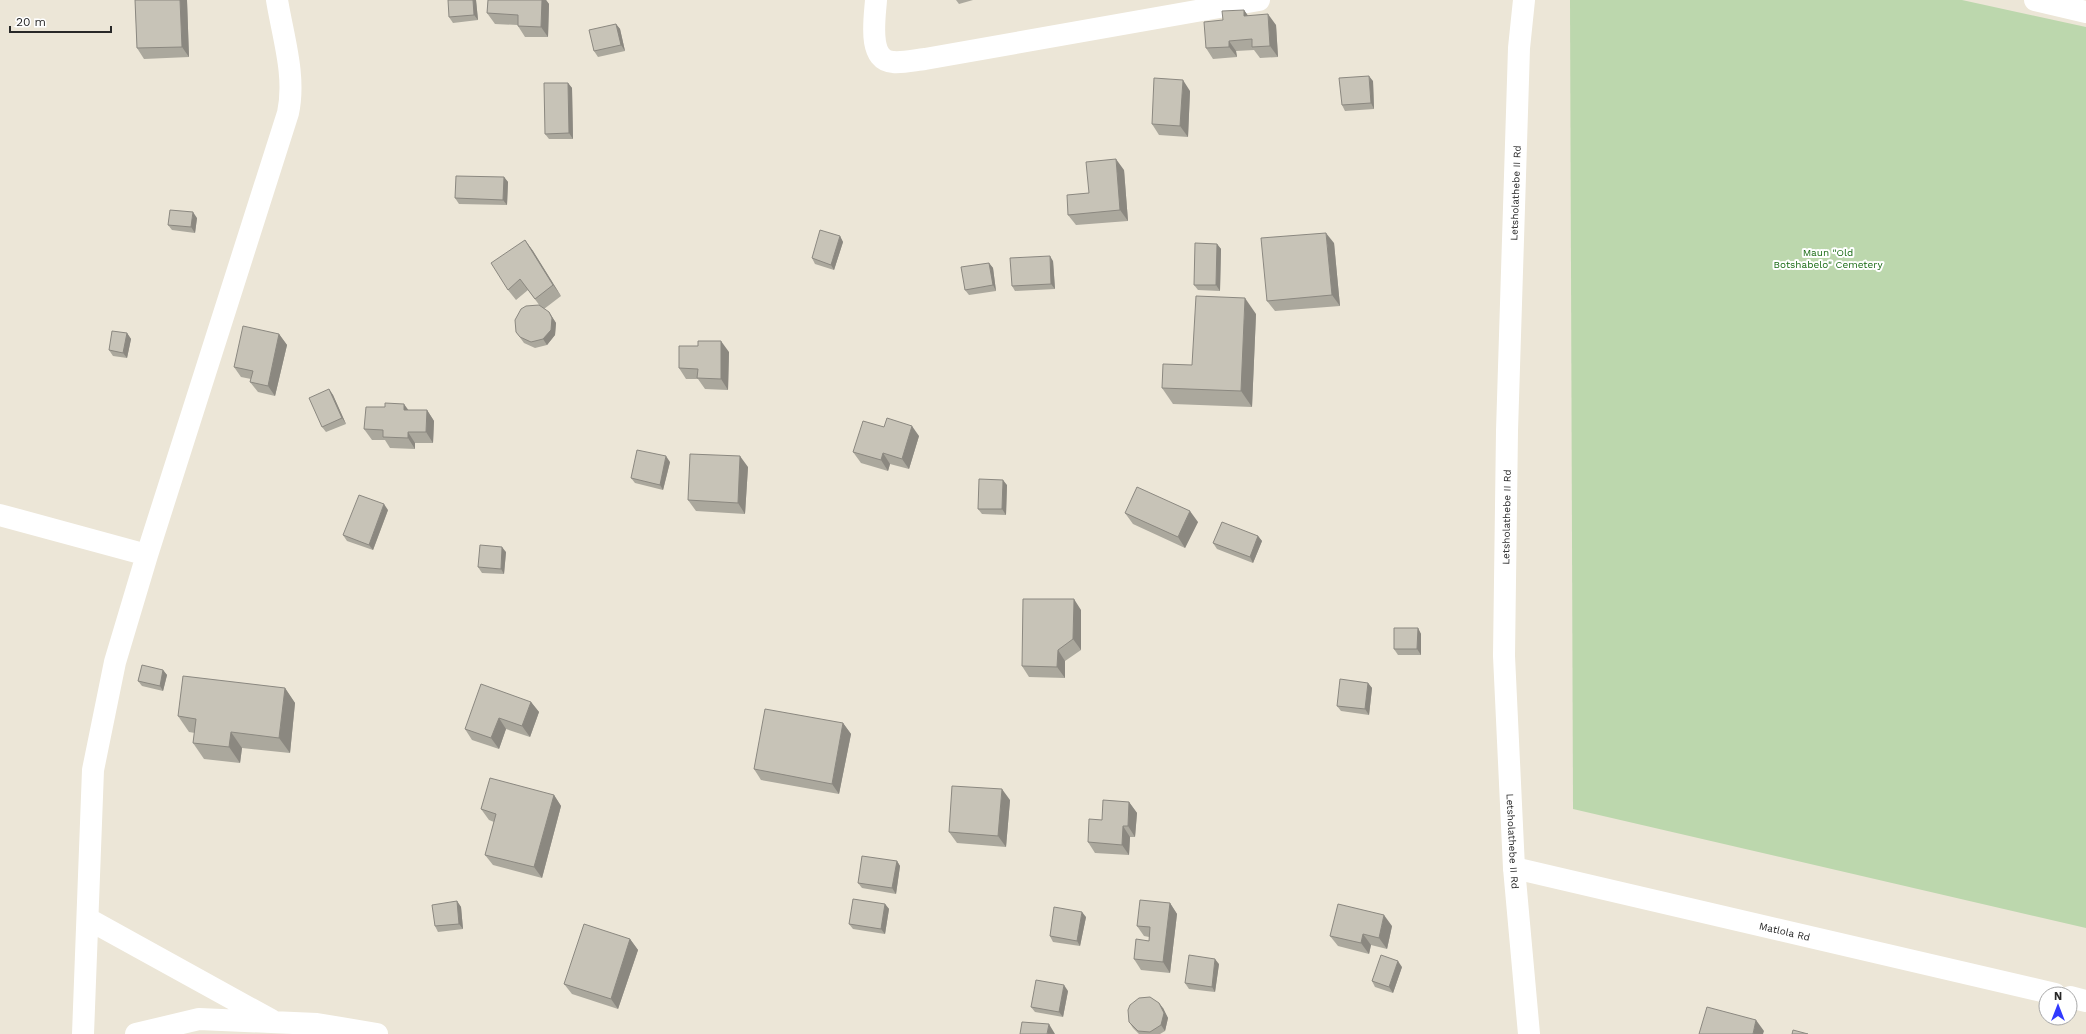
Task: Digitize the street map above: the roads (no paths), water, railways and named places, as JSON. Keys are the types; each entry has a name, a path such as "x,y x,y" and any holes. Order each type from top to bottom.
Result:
{"street":[{"path":"83,1034 93,770 115,662 147,555 289,107 292,81 277,0"},
{"path":"876,0 874,45 882,57 892,62 932,58 1260,0"},
{"name":"Letsholathebe II Rd","path":"1524,0 1519,48 1508,423 1504,656 1514,868 1529,1034"},
{"path":"2035,0 2086,12"},
{"path":"0,515 147,555"},
{"name":"Matlola Rd","path":"1514,868 2038,990"},
{"path":"88,919 276,1022"},
{"path":"136,1034 199,1019 317,1024 377,1034"}],"park label":[{"name":"Maun \"Old Botshabelo\" Cemetery","path":"1828,258"}]}
